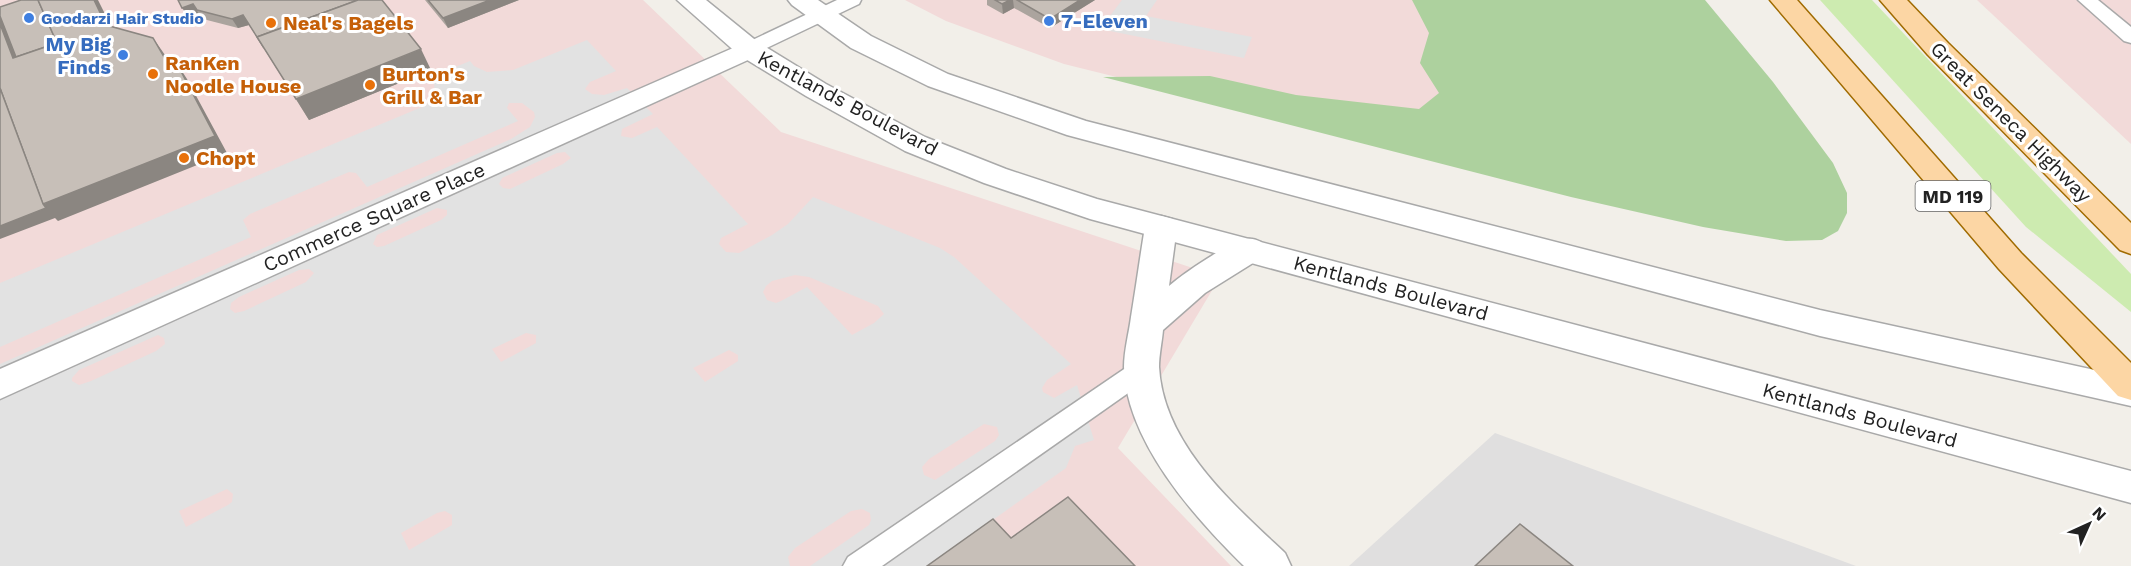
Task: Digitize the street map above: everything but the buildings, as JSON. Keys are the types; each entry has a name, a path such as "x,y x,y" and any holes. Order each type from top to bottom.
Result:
{"main road":[{"name":"MD 119","path":"1783,0 2010,261 2131,386"},
{"name":"Great Seneca Highway","path":"1893,0 1938,49 2131,242"}],"street":[{"name":"Kentlands Boulevard","path":"690,0 748,49 816,90 915,144 995,176 1090,208 2131,487"},
{"path":"811,7 861,42 938,81 1077,128 1820,322 2131,392"},
{"name":"Commerce Square Place","path":"0,385 748,49"},
{"path":"1161,227 1153,270 1142,370 1150,410 1169,450 1198,490 1271,566"},
{"path":"1147,325 1193,284 1250,250"}],"lane":[{"path":"748,49 811,7 852,0"},
{"path":"2087,0 2131,37"},
{"path":"858,566 1142,370"}],"shaded area":[{"path":"0,0 643,0 781,132 1220,277 1118,448 1231,566 0,566"},
{"path":"905,0 1682,0 1795,177 1330,130 1064,64 946,21"},
{"path":"1122,0 1157,0 1146,16 1252,37 1244,58 1100,29"},
{"path":"1977,0 2131,0 2131,144"},
{"path":"587,40 616,71 590,82 585,89 592,94 604,95 627,88 653,114 622,129 621,136 632,138 657,127 748,224 721,238 719,244 726,252 739,253 772,235 788,224 813,197 940,248 954,257 1071,364 1047,380 1042,388 1043,392 1054,398 1077,385 1094,440 1075,446 1066,468 928,566 810,566 869,525 870,513 862,509 851,511 795,548 788,557 790,566 0,566 0,364 511,139 530,127 535,117 534,112 522,103 509,103 507,108 518,121 367,187 356,173 349,172 250,214 243,220 251,237 0,347 0,283 422,107 430,102 435,92 433,76 470,61 474,66 487,72 513,70","holes":["565,152 571,158 510,189 503,188 499,184 502,178 557,153","437,208 447,210 447,215 441,220 384,246 377,247 373,244 377,235","309,269 314,273 306,282 235,313 230,309 231,303 239,297 299,270","795,275 809,277 878,306 884,314 874,323 852,335 807,287 776,303 767,300 763,292 772,281","526,333 536,335 536,343 501,362 492,349","158,335 164,338 165,344 156,351 91,381 79,385 72,381 79,370","729,350 738,355 738,361 705,382 693,368","984,424 997,427 999,435 995,441 935,480 924,475 922,467 929,459","227,489 233,494 232,502 186,527 179,511","445,511 452,515 452,525 409,550 401,533 437,513"]},
{"path":"1495,433 1856,566 1349,566"}],"green space":[{"path":"1412,0 1705,0 1773,82 1833,163 1847,193 1847,213 1838,231 1822,240 1786,241 1703,227 1571,197 1103,77 1210,76 1296,95 1419,109 1439,93 1420,63 1429,33"},
{"path":"1820,0 1872,0 2131,274 2131,312 2026,227"}],"place":[{"name":"Goodarzi Hair Studio","path":"29,18"},
{"name":"7-Eleven","path":"1049,21"},
{"name":"Neal's Bagels","path":"271,23"},
{"name":"My Big Finds","path":"123,55"},
{"name":"RanKen Noodle House","path":"153,74"},
{"name":"Burton's Grill & Bar","path":"370,85"},
{"name":"Chopt","path":"184,158"}]}
